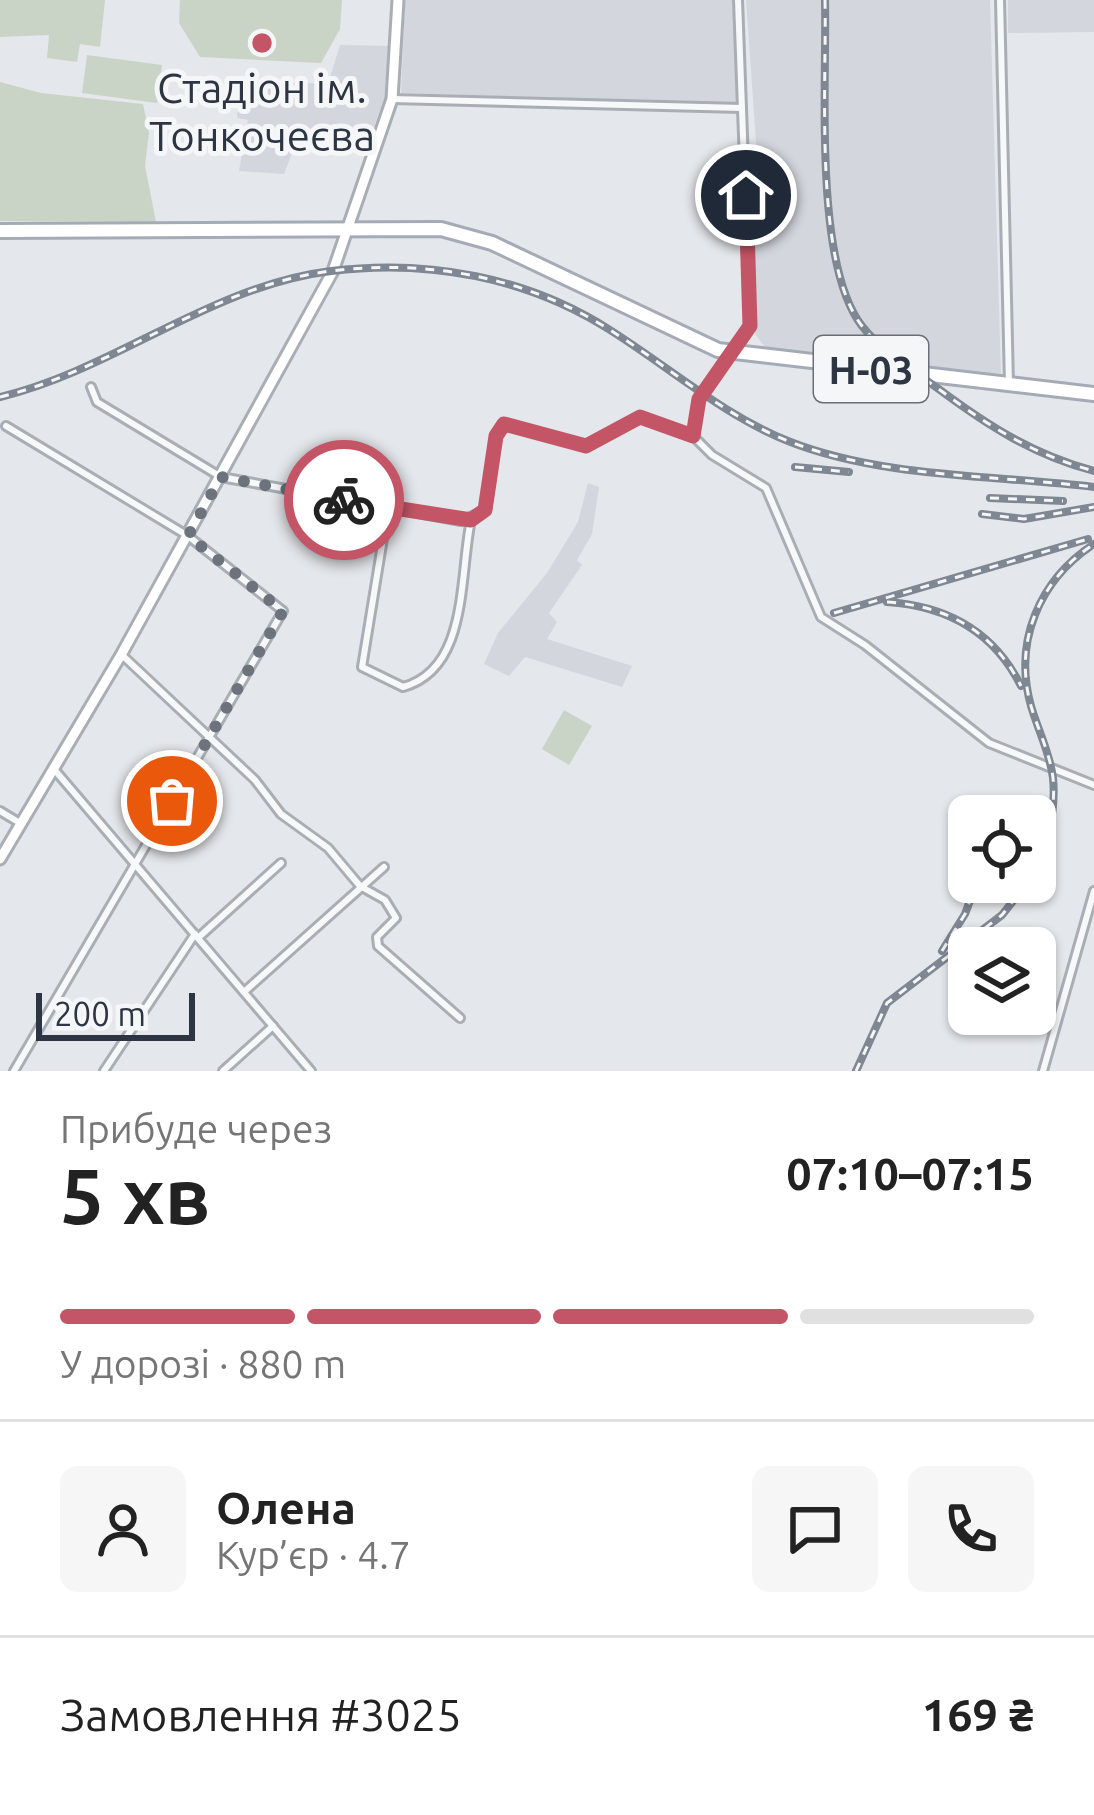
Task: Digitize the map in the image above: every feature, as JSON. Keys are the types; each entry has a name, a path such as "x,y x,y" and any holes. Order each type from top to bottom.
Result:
{"main road":[{"path":"0,859 298,342 349,227 392,99 398,0"},
{"name":"Н-03","path":"0,231 441,229 492,242 733,353 1094,394"}],"street":[{"path":"693,436 699,399 750,326 739,0"},
{"path":"1000,0 1009,384"},
{"path":"392,99 743,108"},
{"path":"91,387 97,402 221,477 471,520 485,510 496,436 504,424 586,446 640,417 693,436 712,455 766,488 821,617 865,645 989,743 1094,785"},
{"path":"6,426 188,536 283,611 14,1071"},
{"path":"388,508 362,667 404,687 423,681 448,659 471,520"},
{"path":"121,655 294,826 328,848 362,886 380,895 395,911 394,921 377,937 379,947 460,1018"},
{"path":"53,768 311,1071"},
{"path":"0,811 20,823"},
{"path":"104,1071 196,936 281,863"},
{"path":"244,992 384,867"},
{"path":"1043,1071 1094,891"},
{"path":"223,1071 273,1026"}],"shaded area":[{"path":"405,0 735,0 738,104 401,93"},
{"path":"746,0 990,0 1001,376 765,347 755,334 752,214 761,212"},
{"path":"1008,0 1094,0 1094,32 1008,33"},
{"path":"340,45 388,46 386,95 371,134 301,129 284,174 239,171 248,120 237,118 241,80 328,84"},
{"path":"588,483 599,487 592,534 577,560 582,565 549,613 557,622 547,639 632,666 622,687 525,657 509,676 484,664 498,633 547,573 578,522"}],"green space":[{"path":"0,0 105,0 100,47 80,44 77,62 47,58 49,35 0,37"},
{"name":"Стадіон ім. Тонкочеєва","path":"180,0 342,0 340,29 321,63 200,57 179,23"},
{"path":"87,55 162,65 157,103 82,93"},
{"path":"0,82 41,93 143,104 149,133 145,166 156,222 0,221"},
{"path":"564,710 592,726 569,765 542,749"}],"railway":[{"path":"825,0 829,217 846,297 862,326 899,361 995,428 1052,457 1094,471"},
{"path":"0,397 84,368 204,310 287,280 367,268 440,270 511,285 578,312 741,418 824,453 900,469 1094,487"},
{"path":"795,467 849,472"},
{"path":"990,498 1063,501"},
{"path":"982,514 1024,519 1094,507"},
{"path":"834,613 1088,539"},
{"path":"1053,795 1049,760 1026,682 1029,636 1045,594 1094,544"},
{"path":"887,602 930,609 967,625 997,651 1021,686"},
{"path":"942,951 969,903"},
{"path":"856,1071 887,1003 1011,903"}],"way so far":[{"path":"172,801 283,611 188,536 221,477 344,500"}],"place":[{"name":"Стадіон ім. Тонкочеєва","path":"262,43"}],"route":[{"path":"344,500 471,520 485,510 496,436 504,424 586,446 640,417 693,436 699,399 750,326 746,195"}]}
